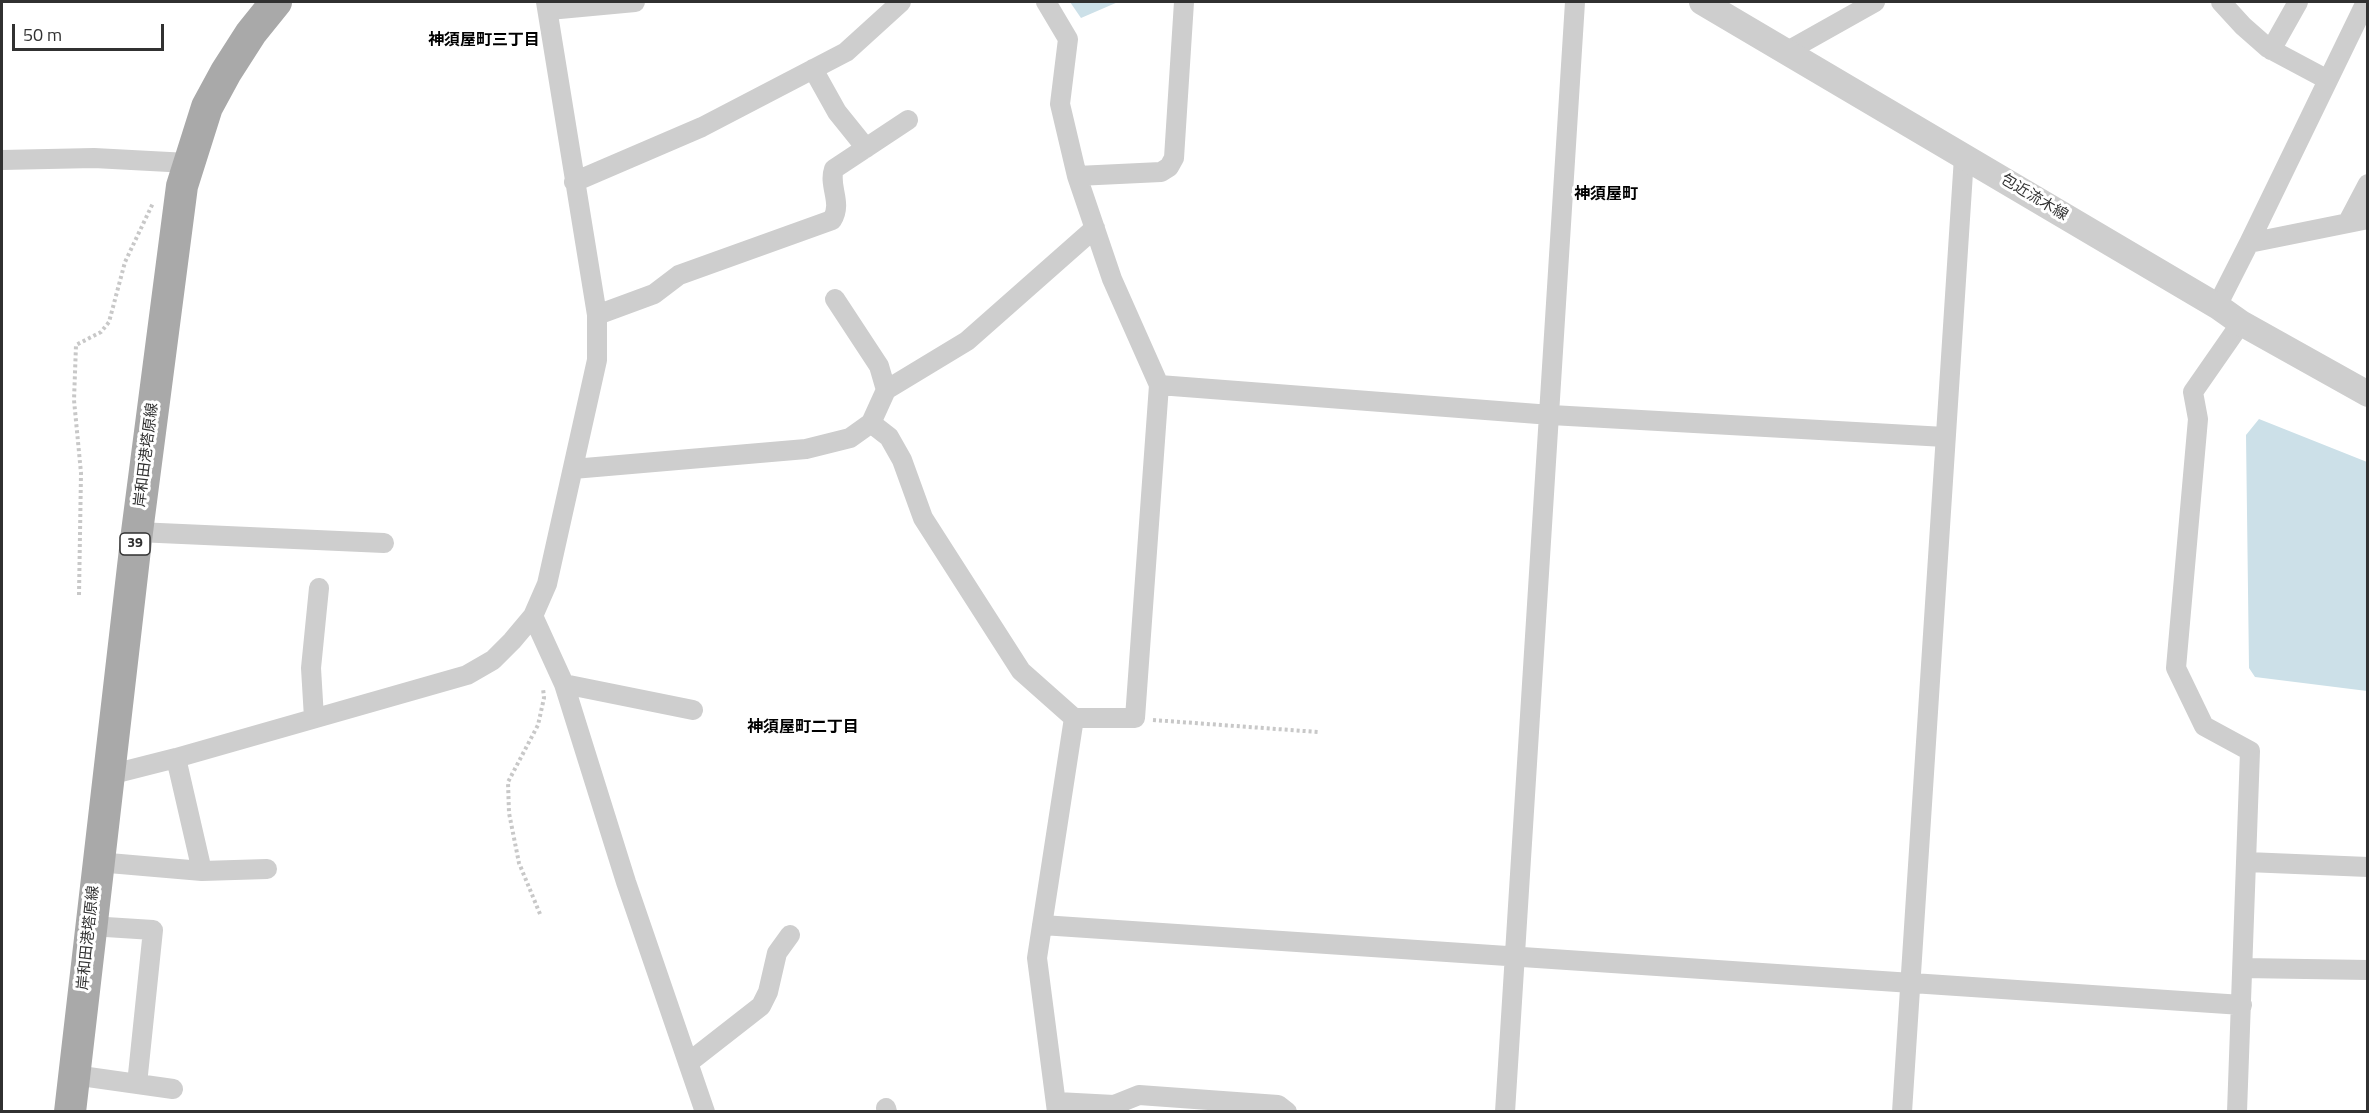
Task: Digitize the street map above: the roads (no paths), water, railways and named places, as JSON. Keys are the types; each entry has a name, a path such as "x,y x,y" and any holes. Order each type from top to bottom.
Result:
{"main road":[{"name":"岸和田港塔原線","path":"70,1112 97,862 178,210 188,163 207,106 251,33 276,2"}],"street":[{"path":"109,775 176,759 467,675 493,660 534,616 547,584 597,360 597,315 574,182 548,6 635,2"},
{"path":"574,182 702,127 846,52 902,2"},
{"path":"871,423 889,437 902,460 923,518 1021,671 1074,718 1134,718 1159,385 1112,279 1077,176 1060,104 1068,39 1046,2"},
{"path":"1077,176 1161,172 1169,167 1174,158 1184,2"},
{"path":"1505,1112 1551,415 1575,2"},
{"name":"包近流木線","path":"1702,2 2217,306 2241,323 2367,394"},
{"path":"1786,52 1875,2"},
{"path":"2222,2 2243,26 2271,50 2328,80"},
{"path":"2271,50 2298,2"},
{"path":"2217,306 2364,6 2367,9"},
{"path":"813,69 837,112 866,148"},
{"path":"597,315 654,294 679,275 832,220 837,213 836,196 831,178 834,169 908,120"},
{"path":"1902,1112 1964,157"},
{"path":"2,160 94,158 188,163"},
{"path":"2348,222 2367,184"},
{"path":"2249,243 2367,219"},
{"path":"573,469 806,449 850,438 871,423 886,390 967,341 1095,228"},
{"path":"835,299 879,366 886,390"},
{"path":"2237,1112 2250,752 2204,726 2176,668 2198,419 2193,392 2241,323"},
{"path":"1159,385 1551,415 1945,437"},
{"path":"137,532 384,543"},
{"path":"314,718 311,668 319,588"},
{"path":"534,616 564,684 626,882 705,1112"},
{"path":"564,684 693,710"},
{"path":"1074,718 1037,958 1057,1107 1114,1105 1139,1095 1278,1105 1287,1112"},
{"path":"176,759 202,871"},
{"path":"97,862 202,871 267,869"},
{"path":"2247,862 2367,867"},
{"path":"1042,925 2242,1005"},
{"path":"90,926 153,930 137,1084"},
{"path":"688,1063 761,1006 768,992 777,953 790,935"},
{"path":"2243,968 2367,970"},
{"path":"74,1075 173,1089"}],"district":[{"name":"神須屋町三丁目","path":"484,41"},
{"name":"神須屋町","path":"1606,195"},
{"name":"神須屋町二丁目","path":"803,728"}]}
